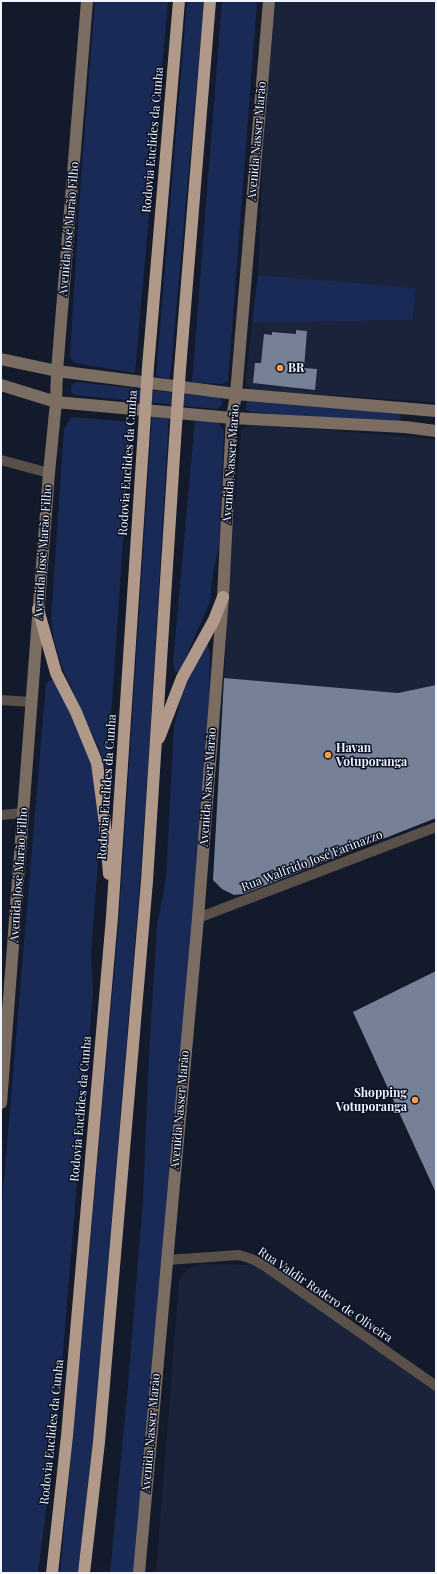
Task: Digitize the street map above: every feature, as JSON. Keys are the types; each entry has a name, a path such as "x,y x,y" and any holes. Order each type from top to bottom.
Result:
{"highway":[{"name":"Rodovia Euclides da Cunha","path":"52,1573 67,1436 112,917 148,367 179,1"},
{"path":"84,1573 102,1402 146,889 180,369 210,1"},
{"path":"155,750 182,678 214,620 222,597"},
{"path":"38,609 56,673 76,712 97,763 105,824 112,917"}],"main road":[{"name":"Avenida José Marão Filho","path":"1,1103 38,609 56,402 57,371 87,1"},
{"name":"Avenida Nasser Marão","path":"139,1573 198,918 222,597 232,418 236,394 269,1"},
{"path":"1,359 57,371 236,394 407,409 436,410"},
{"path":"1,385 56,402 232,418 405,427 436,431"},
{"path":"405,427 407,409"}],"street":[{"path":"1,460 49,473"},
{"path":"1,700 32,702"},
{"path":"1,815 23,813"},
{"name":"Rua Walfrido José Farinazzo","path":"198,918 436,827"},
{"name":"Rua Valdir Rodero de Oliveira","path":"167,1260 239,1255 252,1259 436,1386"}],"shaded area":[{"path":"95,1 168,1 135,373 74,363 70,356 81,177"},
{"path":"187,1 204,1 170,379 156,376"},
{"path":"222,1 257,1 228,381 221,384 192,382"},
{"path":"275,1 436,1 436,402 251,390 245,384 252,323 413,320 416,289 258,275 265,109"},
{"path":"258,275 416,288 413,320 252,323"},
{"path":"77,382 220,398 222,405 218,409 74,395 71,391 72,385"},
{"path":"250,400 398,412 401,417 400,421 397,423 250,412 246,409 246,402"},
{"path":"152,416 169,417 140,881 93,1443 78,1573 60,1573 119,918"},
{"path":"71,417 131,422 110,733 111,767 106,769 97,744 62,667 54,641 51,619 64,429"},
{"path":"195,420 218,423 224,431 219,546 213,573 210,601 180,671 175,672 173,663"},
{"path":"251,424 436,439 436,685 398,693 224,678 228,596 241,430"},
{"path":"208,645 210,655 209,710 193,919 135,1573 110,1573 128,1385 143,1201 149,1053 157,926 166,878 174,728 185,681 202,648"},
{"path":"51,680 56,680 94,766 101,823 91,954 93,992 56,1435 38,1573 1,1573 1,1215 46,683"},
{"path":"203,1264 251,1265 268,1274 436,1391 436,1573 156,1573 179,1280 187,1269"}],"building":[{"name":"BR","path":"296,330 307,331 304,368 317,369 315,390 253,383 255,363 261,363 264,334 272,335 272,332 296,334"},
{"name":"Havan Votuporanga","path":"224,678 398,693 436,685 436,818 243,894 234,895 222,889 213,880"},
{"name":"Shopping Votuporanga","path":"436,971 436,1193 353,1012"}],"place":[{"name":"BR","path":"280,368"},
{"name":"Havan Votuporanga","path":"328,755"},
{"name":"Shopping Votuporanga","path":"415,1100"}]}
